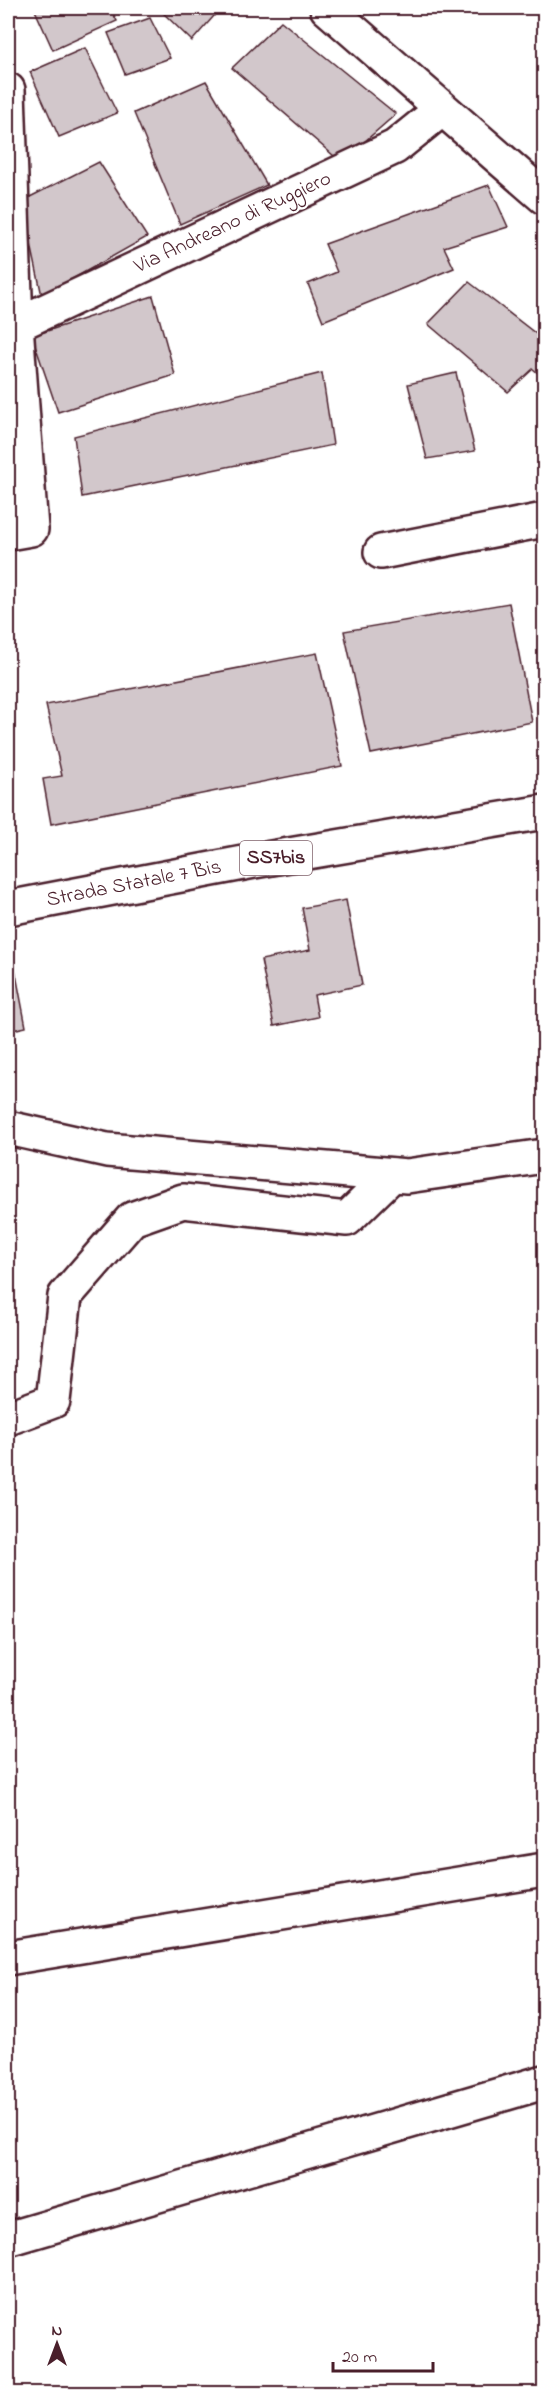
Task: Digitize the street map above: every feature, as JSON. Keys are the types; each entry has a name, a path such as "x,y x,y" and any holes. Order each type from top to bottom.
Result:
{"street":[{"path":"327,8 544,197"},
{"path":"8,90 16,325 19,531"},
{"name":"Via Andreano di Ruggiero","path":"16,325 395,147 442,109"},
{"path":"381,552 544,520"},
{"name":"Strada Statale 7 Bis","path":"8,908 254,861 544,812"},
{"path":"8,1128 107,1149 407,1176 544,1156"},
{"path":"8,1418 53,1401 65,1296 132,1219 183,1201 347,1219 392,1175"},
{"path":"8,1958 544,1870"},
{"path":"8,2239 544,2082"}],"building":[{"path":"34,8 110,8 117,21 53,50"},
{"path":"158,8 221,8 192,41"},
{"path":"534,8 544,8 544,22"},
{"path":"150,18 170,58 125,74 108,33"},
{"path":"281,21 396,114 341,162 232,68"},
{"path":"85,48 117,113 59,137 30,72"},
{"path":"206,81 267,185 180,224 134,113"},
{"path":"99,162 147,237 42,296 22,201"},
{"path":"489,185 508,227 444,247 454,268 323,321 308,284 337,272 325,244"},
{"path":"469,282 544,340 544,378 533,369 508,392 428,324"},
{"path":"153,296 175,375 58,412 32,336"},
{"path":"322,373 333,445 82,497 74,436"},
{"path":"456,373 475,451 427,459 408,384"},
{"path":"509,603 532,722 371,754 344,631"},
{"path":"317,653 342,766 51,824 43,779 62,776 46,705"},
{"path":"346,900 362,985 314,995 318,1017 274,1026 261,960 310,950 302,908"},
{"path":"15,969 26,1027 8,1031 8,970"}]}
